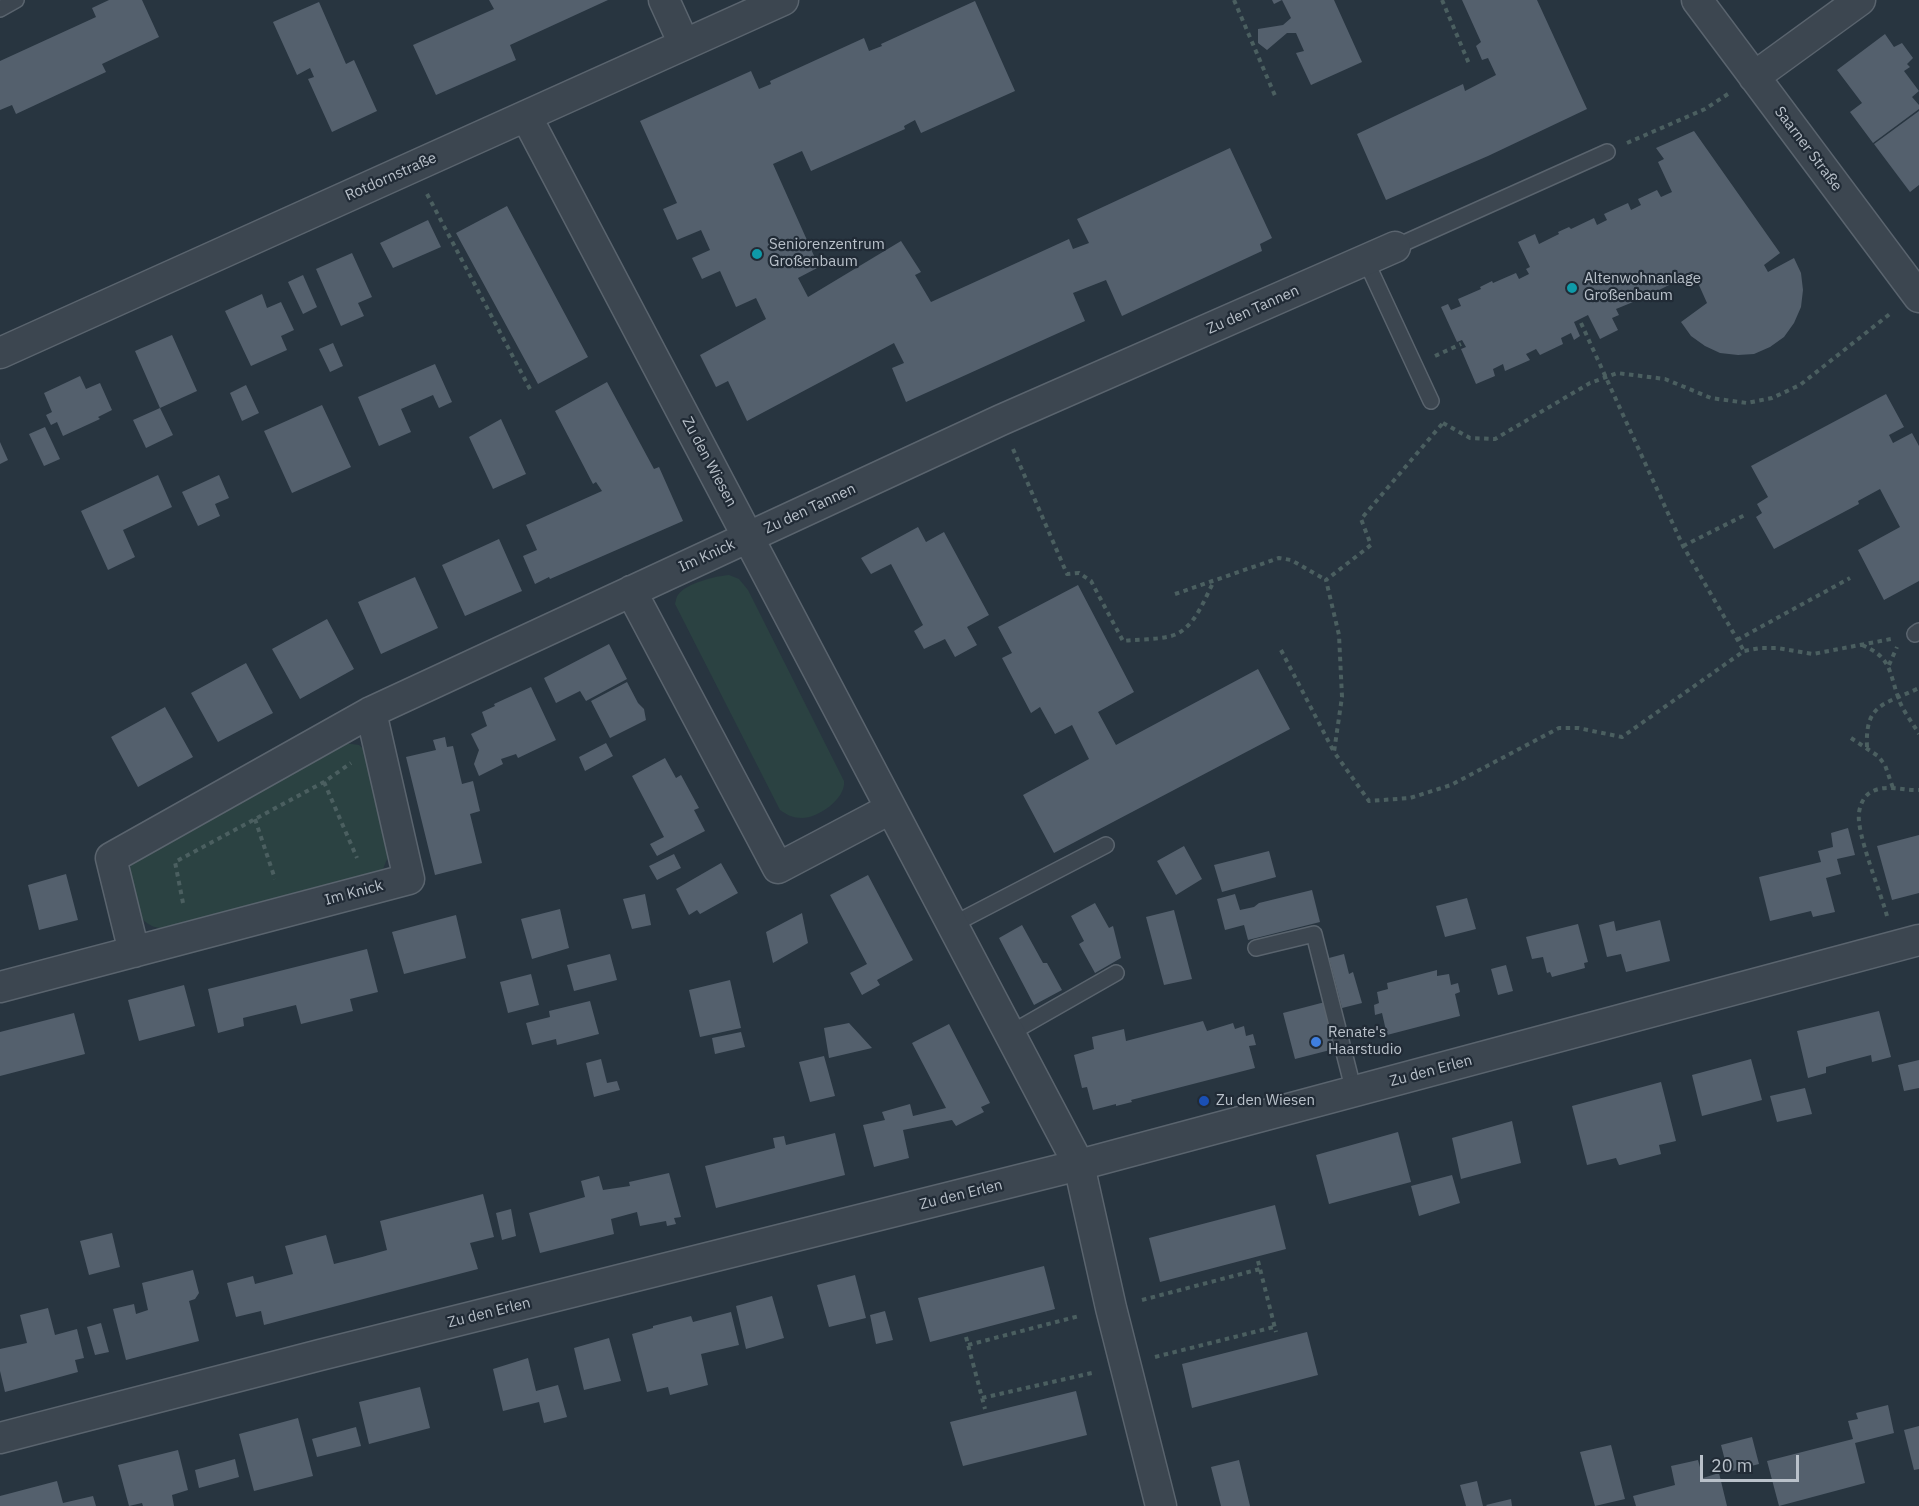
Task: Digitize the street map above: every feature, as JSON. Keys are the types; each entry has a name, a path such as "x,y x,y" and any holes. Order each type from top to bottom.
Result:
{"street":[{"path":"664,0 684,44"},
{"name":"Rotdornstraße","path":"0,353 783,0"},
{"name":"Saarner Straße","path":"1697,0 1918,296"},
{"path":"1754,77 1860,0"},
{"name":"Zu den Wiesen","path":"526,116 1079,1165 1125,1365 1161,1506"},
{"name":"Zu den Tannen","path":"749,537 1001,420 1395,247"},
{"name":"Im Knick","path":"134,952 111,858 631,591 749,537"},
{"path":"631,591 778,868 890,809"},
{"name":"Im Knick","path":"0,987 409,879 374,722"},
{"name":"Zu den Erlen","path":"0,1438 1079,1165 1907,943"}],"lane":[{"path":"0,9 16,0"},
{"name":"Zu den Tannen","path":"1395,247 1607,152"},
{"path":"1366,261 1431,401"},
{"path":"952,925 1106,845"},
{"path":"1256,948 1314,934 1354,1092"},
{"path":"1009,1034 1116,973"}],"path":[{"path":"1234,0 1276,98"},
{"path":"1442,0 1470,66"},
{"path":"1607,152 1705,109 1754,77"},
{"path":"413,167 530,389"},
{"path":"1431,401 1443,423 1470,438 1495,439 1590,383 1617,373 1665,379 1711,398 1747,403 1772,398 1800,385 1884,318 1918,296"},
{"path":"1581,323 1683,546 1744,651"},
{"path":"1001,420 1067,574 1079,573 1091,581 1123,641 1170,637 1183,631 1191,622 1214,581"},
{"path":"1326,579 1371,545 1361,519 1443,423"},
{"path":"1683,546 1747,514"},
{"path":"1175,594 1279,558 1291,560 1326,579 1339,635 1342,686 1334,752"},
{"path":"1737,640 1850,578"},
{"path":"1281,650 1334,752 1369,801 1410,798 1450,785 1559,728 1578,728 1622,737 1744,651 1777,648 1813,654 1901,638 1889,665"},
{"path":"1862,645 1875,650 1889,665 1898,698 1919,734"},
{"path":"1867,747 1866,729 1875,709 1919,688"},
{"path":"183,903 175,862 324,782 351,763 374,722"},
{"path":"1851,738 1878,756 1885,765 1893,788"},
{"path":"324,782 357,858"},
{"path":"1907,943 1885,907 1858,814 1863,800 1871,791 1893,788 1907,791 1919,790"},
{"path":"255,819 275,879"},
{"path":"1258,1261 1276,1332"},
{"path":"982,1398 1125,1365 1274,1326"},
{"path":"966,1337 985,1409"}],"green space":[{"path":"729,575 739,579 748,590 844,781 841,794 836,801 816,815 799,818 780,810 675,604 677,596 688,587"},
{"path":"344,743 359,745 366,751 391,849 383,869 376,875 171,931 152,926 145,921 134,906 129,888 132,861"}],"building":[{"path":"109,0 142,0 159,37 102,64 106,72 16,114 12,105 0,110 0,61 96,17 92,8"},
{"path":"489,0 608,0 510,45 516,60 436,95 413,45 494,9"},
{"path":"1282,0 1334,0 1362,62 1311,85 1296,53 1304,51 1296,33 1287,33 1267,50 1258,43 1258,29 1283,25 1291,18"},
{"path":"1462,0 1537,0 1587,109 1488,156 1386,200 1357,134 1463,84 1465,91 1496,75 1488,58 1482,60 1476,46 1481,42"},
{"path":"975,1 1015,91 921,133 915,120 904,126 905,129 811,171 802,151 773,164 819,267 798,278 808,297 901,241 921,272 915,275 931,302 1069,239 1073,249 1089,243 1077,219 1230,148 1272,238 1260,244 1262,251 1122,316 1106,280 1073,293 1085,321 906,402 892,368 904,363 894,343 747,421 728,381 716,387 700,355 766,319 756,298 736,307 720,271 702,279 692,258 710,250 701,230 677,240 663,209 677,203 640,121 751,71 759,89 771,84 770,81 864,38 869,51"},
{"path":"319,2 346,64 354,60 377,111 332,132 308,79 314,77 310,68 297,75 273,22"},
{"path":"1885,34 1894,47 1902,43 1913,58 1907,64 1910,67 1904,71 1919,91 1912,97 1919,105 1919,109 1873,143 1850,112 1862,103 1837,70"},
{"path":"1919,111 1919,185 1910,192 1874,144"},
{"path":"1694,131 1780,253 1764,265 1768,272 1794,258 1801,273 1803,290 1801,307 1784,337 1754,354 1720,353 1705,346 1691,336 1681,322 1707,303 1694,274 1683,279 1677,276 1672,278 1671,284 1649,295 1643,291 1638,293 1638,300 1616,309 1619,315 1612,318 1618,330 1600,339 1588,315 1574,322 1580,336 1574,340 1571,333 1561,338 1563,344 1540,355 1536,349 1526,354 1530,360 1505,371 1503,364 1493,369 1495,376 1476,384 1461,349 1466,347 1462,340 1457,342 1441,307 1448,304 1451,310 1461,306 1458,299 1481,289 1480,287 1492,281 1493,283 1516,273 1519,279 1529,274 1526,269 1530,267 1518,242 1535,234 1539,244 1559,234 1558,232 1569,227 1571,229 1594,218 1597,225 1607,220 1604,214 1628,203 1631,210 1641,205 1638,199 1657,190 1661,197 1672,192 1658,162 1664,159 1656,148"},
{"path":"507,206 588,357 538,384 456,233"},
{"path":"428,220 441,247 393,268 380,243"},
{"path":"352,253 372,297 358,303 364,316 341,326 316,269"},
{"path":"303,275 317,307 303,314 288,282"},
{"path":"262,294 267,308 281,302 294,330 281,336 287,350 251,366 225,311"},
{"path":"172,335 197,391 160,408 135,351"},
{"path":"333,343 343,366 330,372 319,349"},
{"path":"435,364 452,402 439,408 433,395 401,409 411,432 379,446 358,397"},
{"path":"80,376 86,389 100,383 112,410 98,417 100,419 63,436 57,422 51,425 46,415 52,412 44,393"},
{"path":"607,382 654,469 659,467 683,521 535,584 523,556 537,550 526,525 602,491 596,482 593,484 555,411"},
{"path":"246,385 259,413 242,421 230,393"},
{"path":"1886,394 1904,427 1889,435 1893,443 1912,433 1919,446 1919,581 1884,600 1858,550 1900,527 1880,489 1858,501 1859,504 1774,549 1756,517 1762,513 1757,504 1768,497 1751,466"},
{"path":"322,405 351,467 292,493 264,431"},
{"path":"160,408 173,435 146,448 133,420"},
{"path":"501,419 526,474 493,489 469,437"},
{"path":"45,427 60,459 44,466 29,434"},
{"path":"0,442 8,460 0,464"},
{"path":"158,475 172,507 123,530 135,557 108,570 81,511"},
{"path":"219,475 229,498 215,504 220,516 198,526 182,492"},
{"path":"918,527 926,542 944,532 989,615 967,627 977,645 955,657 945,639 924,649 914,631 923,625 891,564 871,574 861,558"},
{"path":"499,539 522,591 465,616 442,565"},
{"path":"415,577 438,628 381,654 358,602"},
{"path":"1078,585 1134,692 1098,712 1116,745 1258,669 1290,729 1054,853 1023,795 1089,759 1072,725 1055,734 1040,707 1031,713 1002,658 1012,653 998,627"},
{"path":"327,619 354,669 300,699 272,649"},
{"path":"609,644 627,679 586,701 580,691 556,703 544,678"},
{"path":"246,663 273,713 218,742 191,693"},
{"path":"627,682 638,703 644,709 646,720 610,738 591,701"},
{"path":"531,687 556,740 518,758 516,754 501,759 503,764 479,776 474,764 479,750 471,734 487,726 482,712"},
{"path":"165,707 193,757 138,787 111,737"},
{"path":"445,737 447,747 453,746 462,784 473,781 480,811 470,814 482,863 435,875 406,757 436,750 433,740"},
{"path":"606,743 613,756 585,771 579,757"},
{"path":"665,758 676,778 681,775 699,808 694,810 705,831 657,856 650,844 664,837 632,776"},
{"path":"1848,828 1855,855 1837,859 1841,874 1826,878 1835,912 1813,917 1811,911 1770,921 1759,877 1821,862 1818,851 1833,847 1831,833"},
{"path":"1919,835 1919,893 1892,900 1877,846"},
{"path":"1184,846 1202,879 1176,895 1157,861"},
{"path":"1269,851 1276,877 1222,892 1214,865"},
{"path":"674,854 681,868 657,880 649,866"},
{"path":"721,863 738,893 700,914 697,910 689,915 676,889"},
{"path":"66,874 78,920 39,930 28,885"},
{"path":"868,875 913,960 877,980 880,985 862,995 850,973 867,964 830,895"},
{"path":"1312,890 1320,922 1248,940 1244,925 1225,930 1217,899 1235,894 1240,910"},
{"path":"645,894 651,925 632,929 623,899"},
{"path":"1467,898 1476,929 1445,937 1436,906"},
{"path":"1095,903 1109,928 1113,926 1121,958 1095,973 1079,944 1084,941 1071,916"},
{"path":"560,909 569,948 532,959 521,919"},
{"path":"1174,910 1192,979 1164,985 1146,917"},
{"path":"802,913 808,943 773,963 766,932"},
{"path":"456,915 466,958 404,974 392,932"},
{"path":"1660,920 1670,961 1626,972 1621,954 1607,957 1599,925 1614,921 1616,931"},
{"path":"1578,924 1588,962 1584,963 1585,968 1552,977 1550,972 1547,973 1543,957 1532,959 1526,937"},
{"path":"1022,925 1043,963 1047,963 1062,990 1034,1005 999,938"},
{"path":"367,949 378,992 350,999 353,1011 301,1024 296,1005 243,1018 244,1026 218,1033 208,989"},
{"path":"610,954 617,980 574,991 567,965"},
{"path":"1344,954 1349,974 1353,972 1362,1003 1342,1008 1329,958"},
{"path":"1506,965 1513,991 1498,995 1491,969"},
{"path":"1437,970 1437,976 1449,974 1451,985 1458,983 1460,992 1455,994 1460,1016 1387,1035 1382,1013 1375,1015 1374,1005 1379,1003 1377,992 1388,989 1387,983"},
{"path":"531,974 539,1005 508,1013 500,982"},
{"path":"730,980 741,1028 700,1037 689,990"},
{"path":"184,985 195,1026 139,1041 128,1000"},
{"path":"590,1001 599,1034 557,1045 556,1039 532,1045 526,1023 550,1017 549,1011"},
{"path":"1325,1002 1338,1048 1295,1059 1283,1013"},
{"path":"1879,1011 1891,1057 1872,1062 1871,1055 1826,1067 1826,1073 1808,1078 1797,1031"},
{"path":"74,1013 85,1054 0,1076 0,1032"},
{"path":"1203,1021 1207,1031 1233,1023 1235,1029 1244,1026 1246,1036 1253,1034 1256,1045 1249,1046 1255,1068 1131,1100 1132,1102 1093,1110 1087,1087 1082,1088 1074,1055 1094,1049 1092,1037 1124,1029 1126,1041"},
{"path":"849,1023 872,1048 829,1058 824,1028"},
{"path":"949,1024 990,1103 981,1107 984,1112 956,1126 952,1120 903,1130 909,1158 874,1167 863,1125 885,1120 882,1112 910,1104 913,1116 946,1108 912,1043"},
{"path":"741,1032 745,1047 715,1054 712,1038"},
{"path":"824,1056 835,1096 810,1102 799,1062"},
{"path":"601,1059 607,1083 617,1081 620,1090 594,1097 586,1063"},
{"path":"1751,1059 1762,1100 1702,1116 1692,1075"},
{"path":"1919,1060 1919,1088 1904,1091 1898,1065"},
{"path":"1661,1082 1676,1141 1659,1145 1661,1154 1620,1165 1616,1158 1587,1165 1572,1106"},
{"path":"1805,1088 1812,1114 1777,1122 1770,1096"},
{"path":"1512,1121 1521,1163 1461,1179 1452,1138"},
{"path":"1398,1132 1411,1182 1329,1204 1316,1155"},
{"path":"835,1133 845,1175 716,1208 705,1166 775,1148 773,1138 784,1136 786,1145"},
{"path":"669,1173 681,1217 674,1218 676,1224 667,1226 666,1221 640,1226 637,1212 611,1219 614,1234 540,1253 529,1213 585,1197 581,1181 599,1176 603,1190 630,1186 629,1182"},
{"path":"1452,1175 1460,1203 1419,1216 1411,1186"},
{"path":"483,1194 494,1237 470,1243 478,1269 264,1325 261,1311 236,1317 227,1283 253,1276 255,1284 293,1274 285,1246 326,1235 334,1264 362,1257 387,1250 380,1221"},
{"path":"1275,1205 1286,1249 1160,1282 1149,1238"},
{"path":"511,1209 516,1236 502,1240 496,1213"},
{"path":"112,1233 120,1267 89,1275 80,1241"},
{"path":"1044,1266 1055,1309 930,1342 918,1298"},
{"path":"193,1270 199,1293 195,1299 189,1301 199,1341 126,1360 113,1309 134,1304 136,1314 148,1310 142,1283"},
{"path":"855,1275 866,1318 829,1327 817,1285"},
{"path":"772,1296 784,1338 746,1349 736,1306"},
{"path":"48,1308 55,1335 77,1329 84,1358 75,1360 78,1372 5,1392 0,1371 0,1349 27,1343 20,1315"},
{"path":"885,1311 893,1340 876,1344 870,1315"},
{"path":"731,1312 739,1345 701,1354 708,1385 670,1395 668,1387 647,1392 632,1334 691,1316 693,1322"},
{"path":"101,1323 109,1352 95,1355 87,1327"},
{"path":"1307,1332 1318,1375 1192,1408 1182,1364"},
{"path":"609,1338 621,1381 584,1390 574,1348"},
{"path":"528,1358 536,1391 558,1385 567,1417 544,1423 539,1402 503,1411 493,1369"},
{"path":"420,1387 430,1428 369,1444 359,1402"},
{"path":"1076,1391 1087,1435 963,1466 950,1422"},
{"path":"1888,1405 1894,1433 1855,1443 1865,1483 1779,1506 1767,1461 1853,1439 1848,1421 1858,1419 1856,1413"},
{"path":"298,1418 313,1476 254,1491 239,1434"},
{"path":"1919,1426 1919,1469 1914,1470 1904,1430"},
{"path":"356,1427 361,1446 317,1457 312,1439"},
{"path":"1752,1437 1759,1464 1728,1472 1721,1445"},
{"path":"1611,1445 1625,1499 1595,1506 1580,1452"},
{"path":"178,1450 188,1490 172,1495 174,1506 143,1506 142,1503 129,1506 118,1465"},
{"path":"235,1459 239,1477 199,1488 195,1470"},
{"path":"1239,1460 1250,1506 1221,1506 1211,1467"},
{"path":"1698,1460 1703,1478 1719,1473 1727,1506 1636,1506 1633,1496 1675,1485 1671,1466"},
{"path":"57,1481 63,1503 93,1496 96,1506 0,1506 0,1496"},
{"path":"1477,1481 1483,1506 1466,1506 1460,1485"},
{"path":"1511,1499 1512,1506 1486,1505"}],"place":[{"name":"Seniorenzentrum Großenbaum","path":"757,254"},
{"name":"Altenwohnanlage Großenbaum","path":"1572,288"},
{"name":"Renate's Haarstudio","path":"1316,1042"},
{"name":"Zu den Wiesen","path":"1204,1101"}]}
